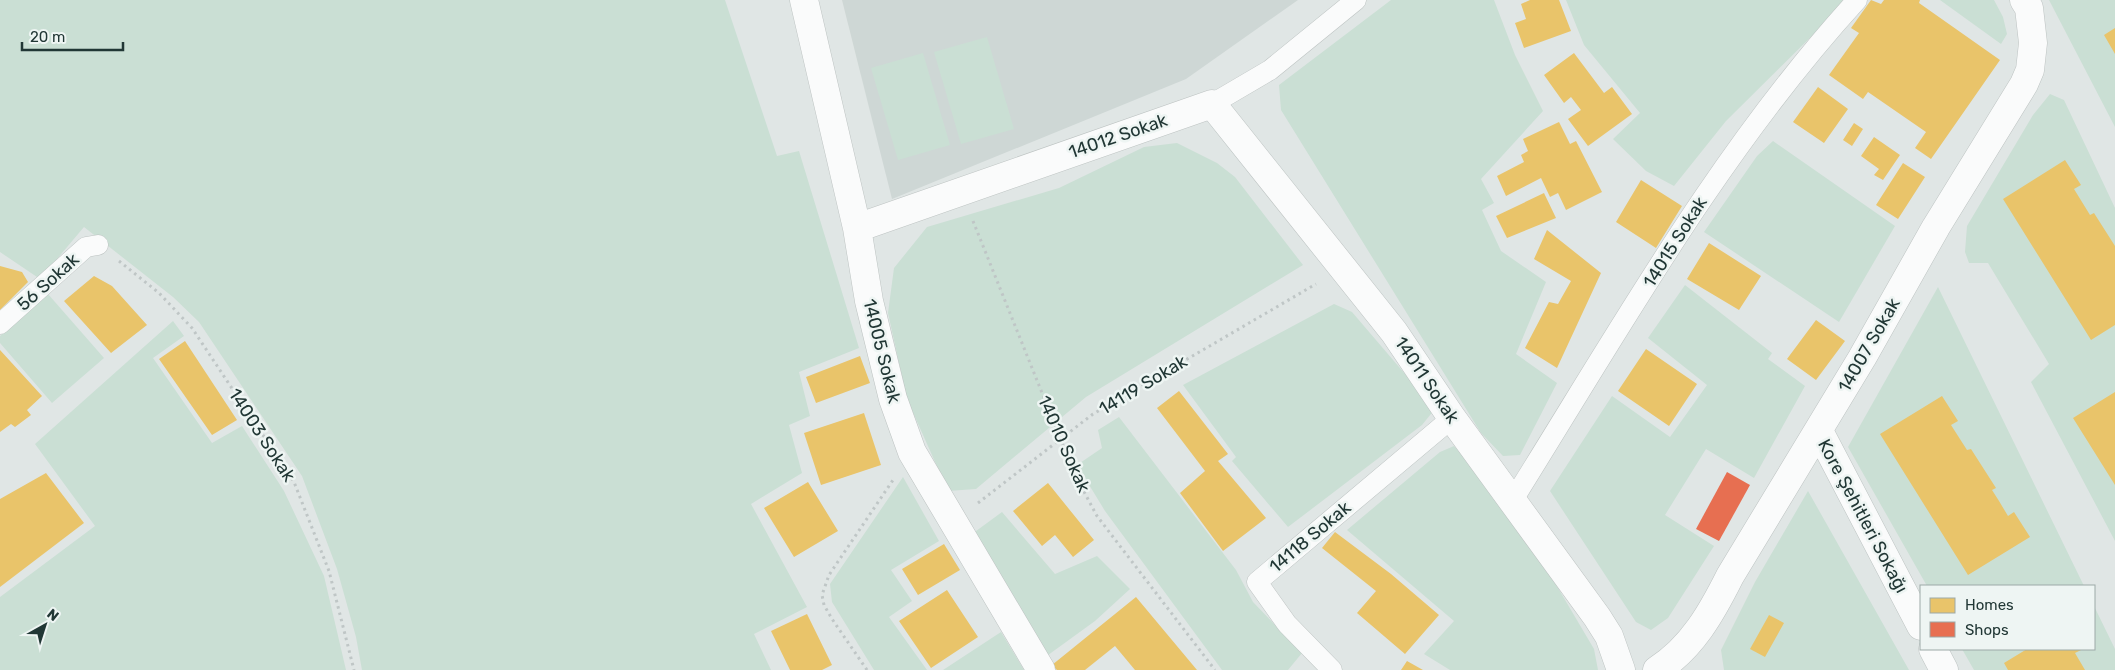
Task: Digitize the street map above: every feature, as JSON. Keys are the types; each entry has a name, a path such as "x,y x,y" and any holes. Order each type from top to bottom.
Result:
{"street":[{"name":"14005 Sokak","path":"804,0 857,228 869,301 893,399 912,452 1041,670"},
{"name":"14007 Sokak","path":"1657,670 1681,651 1695,635 1819,431 1936,227 2024,84 2030,70 2034,43 2029,8 2024,0"},
{"name":"14012 Sokak","path":"857,228 961,190 1212,104"},
{"name":"14011 Sokak","path":"1212,104 1394,332 1452,418 1597,617 1609,636 1621,670"},
{"name":"Kore Şehitleri Sokağı","path":"1819,431 1920,624"},
{"path":"1934,650 1944,670"}],"lane":[{"name":"14012 Sokak","path":"1212,104 1270,70 1356,0"},
{"name":"14015 Sokak","path":"1513,500 1712,184 1768,105 1820,40 1856,0"},
{"name":"56 Sokak","path":"0,324 86,247 98,245"},
{"name":"14118 Sokak","path":"1332,670 1287,624 1257,582 1452,418"}],"path":[{"name":"14010 Sokak","path":"961,190 1075,475 1097,516 1215,670"},
{"name":"14003 Sokak","path":"98,245 159,292 192,328 294,482 329,571 354,670"},
{"name":"14119 Sokak","path":"953,521 1061,441 1093,414 1344,267"},
{"path":"867,670 832,619 824,605 822,595 829,575 912,452"}],"shaded area":[{"path":"842,0 1298,0 1186,79 892,199"}],"green space":[{"path":"0,0 725,0 777,156 799,151 859,348 799,372 810,416 789,425 802,473 751,504 807,607 754,634 771,670 362,670 356,637 337,569 302,476 199,322 173,297 84,227 40,279 0,252"},
{"path":"1391,0 1494,0 1515,55 1543,111 1481,179 1494,203 1482,210 1501,251 1546,282 1516,354 1557,383 1520,455 1503,456 1481,433 1281,110 1279,85"},
{"path":"1566,0 1842,0 1845,3 1726,121 1674,186 1646,171 1613,139 1640,113 1584,45"},
{"path":"1940,0 1994,0 2003,17 2007,34 2001,44"},
{"path":"2049,0 2115,0 2115,127"},
{"path":"987,37 1014,129 961,144 934,52"},
{"path":"923,53 950,145 898,160 871,68"},
{"path":"2050,94 2064,100 2115,208 2115,541 2031,382 2049,364 1988,263 1969,263 1965,252 1967,226 2033,115"},
{"path":"1773,141 1895,226 1839,322 1704,232 1757,156"},
{"path":"1177,143 1217,163 1235,177 1303,265 1086,397 976,489 948,491 907,399 888,313 894,268 927,227 1059,188 1144,147"},
{"path":"1685,285 1772,353 1768,359 1805,386 1754,478 1706,449 1665,515 1714,546 1668,618 1651,630 1636,622 1550,491 1612,396 1670,437 1707,385 1648,338"},
{"path":"1938,287 2084,585 1926,585 1848,447"},
{"path":"48,294 104,358 52,403 0,343 0,336"},
{"path":"1334,304 1352,312 1435,409 1422,425 1288,527 1232,461 1236,457 1183,385"},
{"path":"173,321 184,336 153,358 212,443 242,426 284,491 324,576 346,670 0,670 0,597 95,526 35,444"},
{"path":"1119,417 1236,570 1253,602 1302,653 1288,670 1222,670 1105,511 1077,465 1102,448 1098,430"},
{"path":"1454,446 1469,462 1545,566 1594,649 1598,670 1450,670 1424,654 1454,621 1347,530 1440,452"},
{"path":"903,477 939,541 891,570 912,601 889,617 927,670 874,670 832,602 830,584"},
{"path":"1808,491 1909,670 1724,670 1721,650 1755,582"},
{"path":"1002,512 1055,574 1097,556 1130,589 1095,621 1044,658 972,534"},
{"path":"2095,608 2115,649 2115,670 1974,670 1963,650 2095,650"},
{"path":"1001,632 1024,670 943,670"}],"building: Homes":[{"path":"1530,0 1559,0 1571,31 1524,48 1515,23 1526,19 1521,4"},
{"path":"1871,0 1881,4 1884,0 1920,0 1919,3 2000,60 1931,159 1915,148 1926,132 1868,92 1863,99 1829,75 1859,33 1851,28"},
{"path":"2115,28 2115,54 2104,35"},
{"path":"1574,53 1604,93 1612,87 1632,114 1588,146 1568,119 1581,110 1571,97 1564,103 1544,75"},
{"path":"1818,87 1848,109 1824,143 1793,122"},
{"path":"1559,122 1570,144 1576,141 1602,192 1566,210 1558,193 1550,197 1541,178 1506,196 1497,176 1524,162 1521,155 1528,151 1523,139"},
{"path":"1854,123 1863,129 1852,146 1843,140"},
{"path":"1874,137 1900,155 1883,180 1874,175 1879,169 1861,156"},
{"path":"2065,160 2081,185 2074,189 2090,215 2094,213 2115,246 2115,325 2091,340 2003,199"},
{"path":"1903,163 1925,177 1898,219 1876,205"},
{"path":"1641,180 1682,206 1656,248 1616,222"},
{"path":"1544,193 1556,218 1507,238 1496,216"},
{"path":"1547,230 1601,273 1557,368 1525,348 1549,302 1558,304 1571,281 1534,259"},
{"path":"1709,243 1761,276 1739,310 1687,279"},
{"path":"0,266 22,272 28,282 0,310"},
{"path":"94,276 112,286 147,325 111,353 64,301"},
{"path":"1816,320 1845,341 1816,380 1787,359"},
{"path":"185,341 237,420 212,435 159,359"},
{"path":"1646,349 1697,384 1669,426 1618,391"},
{"path":"0,350 42,396 27,410 31,415 15,427 11,424 0,432"},
{"path":"860,356 870,383 816,403 806,377"},
{"path":"1179,391 1228,454 1218,461 1266,518 1223,551 1180,493 1205,471 1157,408"},
{"path":"2115,392 2115,485 2073,418"},
{"path":"1942,396 1958,421 1951,425 1967,450 1971,449 1996,488 1992,490 2008,516 2014,512 2030,537 1968,575 1880,434"},
{"path":"864,413 881,465 821,485 804,433"},
{"path":"46,473 84,523 0,587 0,499"},
{"path":"808,482 838,531 794,557 764,508"},
{"path":"1048,483 1094,540 1073,557 1055,535 1042,546 1013,511"},
{"path":"1335,532 1391,574 1439,615 1405,654 1357,613 1376,591 1322,548"},
{"path":"944,544 960,570 918,595 902,569"},
{"path":"947,590 978,637 931,668 899,621"},
{"path":"1136,597 1197,670 1135,670 1115,646 1085,670 1057,670 1052,665"},
{"path":"807,614 832,665 822,670 790,670 771,631"},
{"path":"1769,615 1784,623 1765,657 1750,649"},
{"path":"2025,650 2081,650 2075,653 2085,670 2008,670 2004,663"},
{"path":"1407,661 1423,670 1401,670"}],"building: Shops":[{"path":"1727,472 1750,485 1719,541 1696,529"}]}
